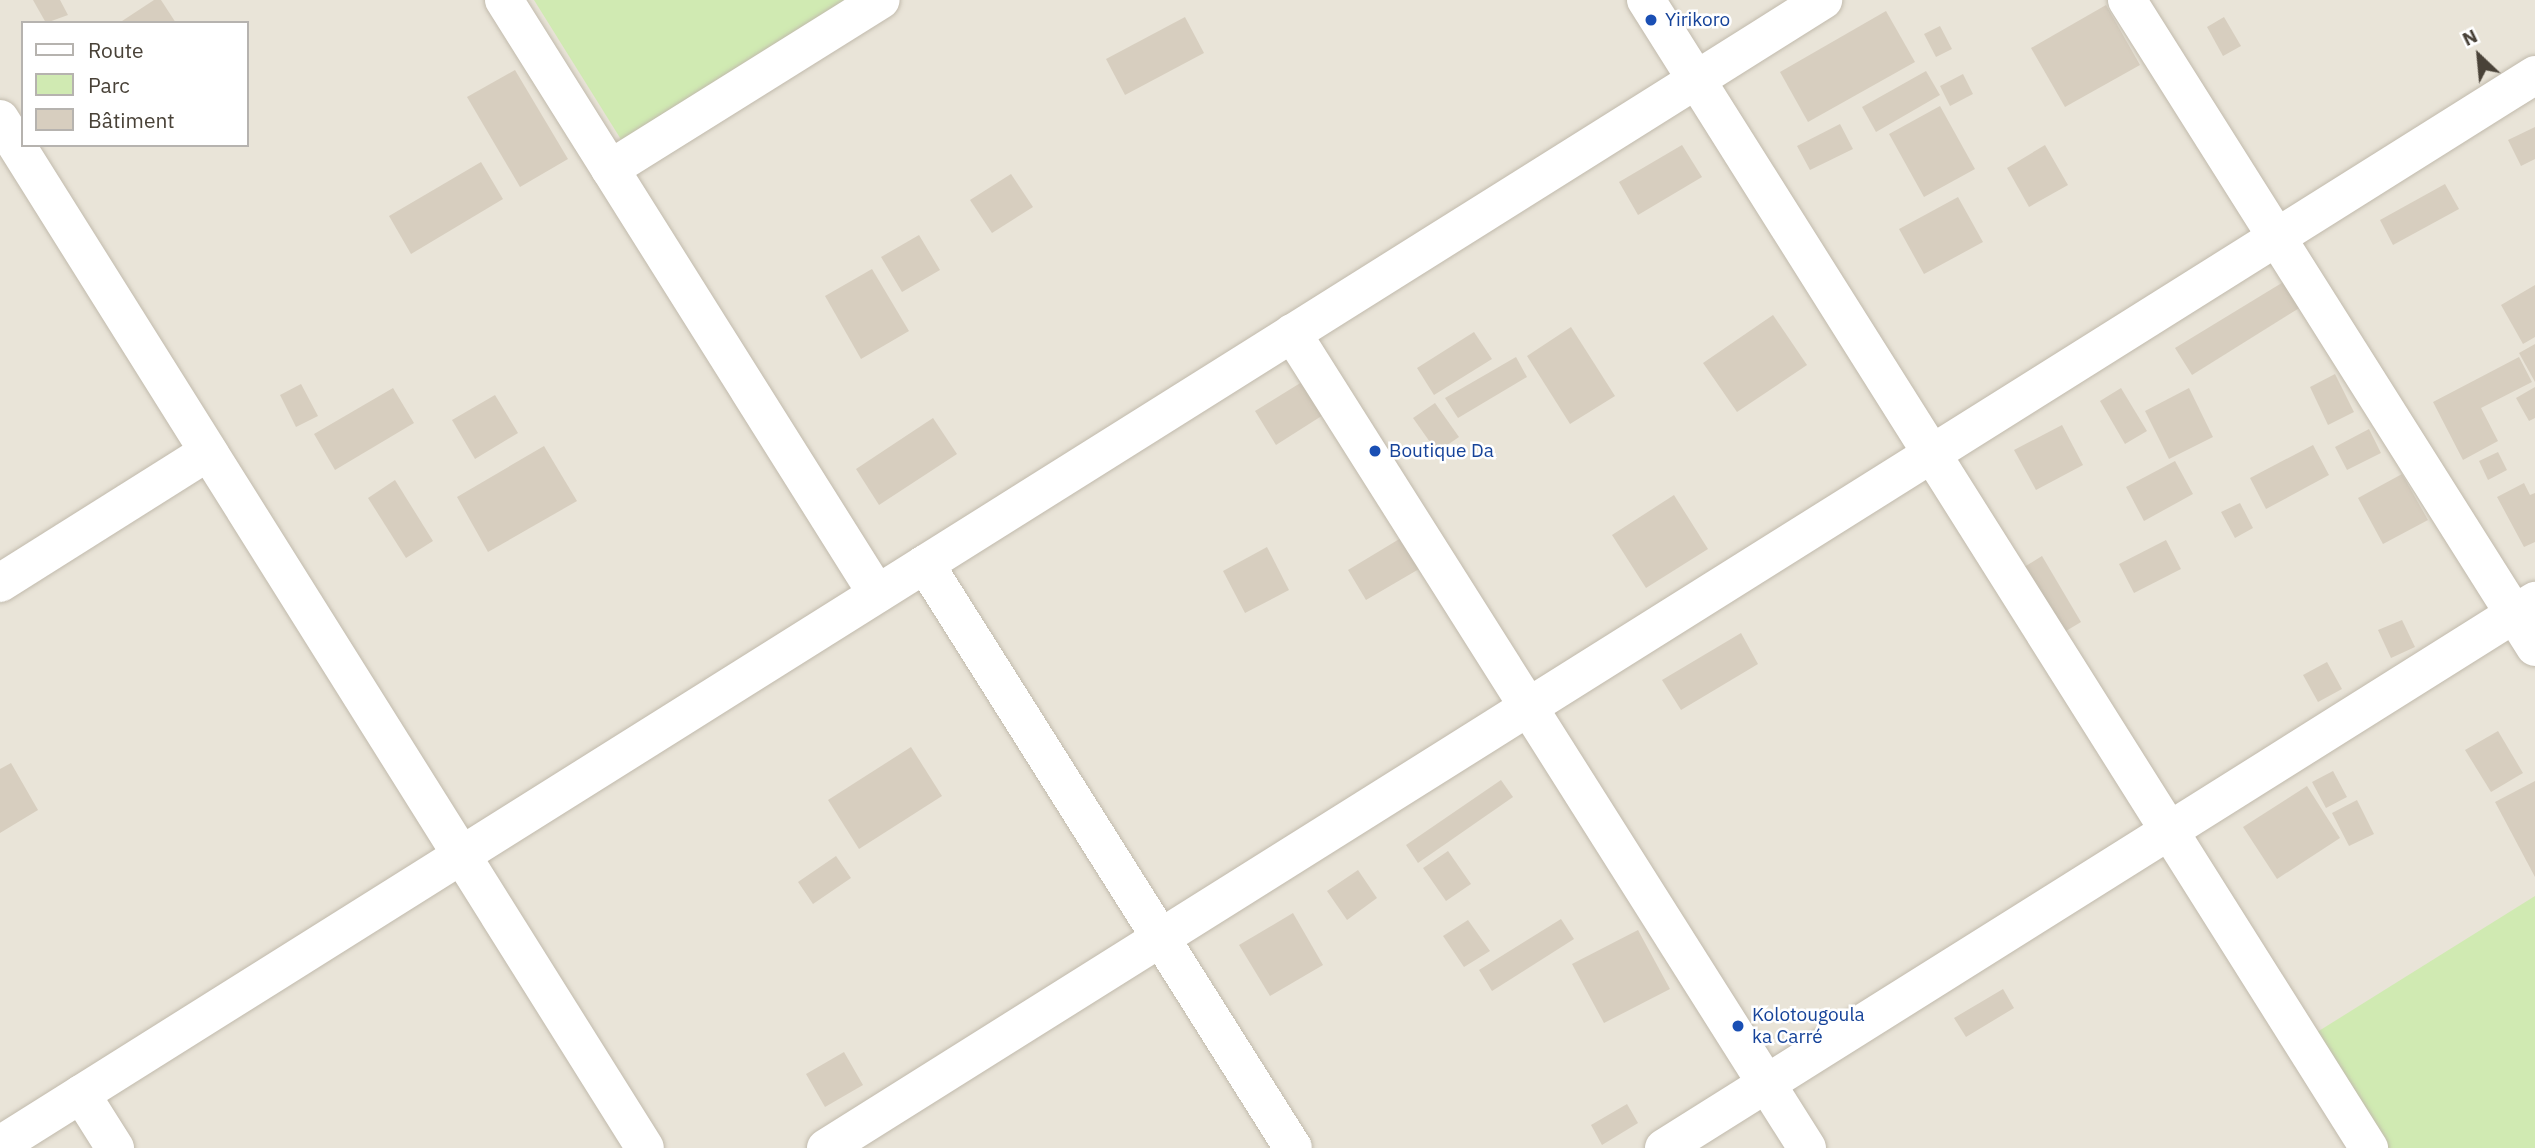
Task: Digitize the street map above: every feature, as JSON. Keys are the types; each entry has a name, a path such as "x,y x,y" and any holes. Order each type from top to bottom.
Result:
{"street":[{"path":"504,0 877,594"},
{"path":"610,169 880,0"},
{"path":"1646,0 2369,1148"},
{"path":"0,1145 1824,0"},
{"path":"2127,0 2277,237 2525,607 2535,647"},
{"path":"826,1148 2535,75"},
{"path":"0,120 645,1148"},
{"path":"1293,333 1807,1148"},
{"path":"0,583 208,452"},
{"path":"925,564 1293,1148"},
{"path":"1664,1148 2525,607"},
{"path":"81,1094 115,1148"}],"shaded area":[{"path":"0,0 2535,0 2535,1148 0,1148"}],"green space":[{"path":"534,0 869,0 627,149"},
{"path":"2535,896 2535,1148 2386,1148 2314,1034"}],"building":[{"path":"33,0 60,0 68,15 45,21"},
{"path":"154,0 161,0 175,21 122,21"},
{"path":"2106,5 2140,65 2065,107 2031,48"},
{"path":"1886,11 1915,62 1808,122 1780,72"},
{"path":"1185,17 1204,53 1125,95 1106,59"},
{"path":"2224,17 2241,46 2223,56 2207,27"},
{"path":"1940,26 1952,49 1936,57 1924,34"},
{"path":"515,70 568,159 520,187 467,97"},
{"path":"1926,71 1940,95 1876,132 1862,107"},
{"path":"1963,74 1973,94 1950,106 1940,86"},
{"path":"1940,106 1975,169 1924,197 1889,134"},
{"path":"1840,124 1853,149 1810,170 1797,146"},
{"path":"2535,127 2535,159 2521,166 2508,140"},
{"path":"1682,145 1702,177 1638,215 1619,182"},
{"path":"2045,145 2068,185 2029,207 2007,168"},
{"path":"481,162 503,199 411,254 389,216"},
{"path":"1011,174 1033,207 992,233 970,200"},
{"path":"2445,184 2459,209 2393,245 2380,220"},
{"path":"1958,197 1983,242 1924,274 1899,229"},
{"path":"919,235 940,270 902,292 881,257"},
{"path":"872,269 909,331 861,359 825,296"},
{"path":"2285,281 2301,307 2192,375 2175,348"},
{"path":"2535,285 2535,337 2523,344 2501,305"},
{"path":"1773,315 1807,365 1737,412 1703,363"},
{"path":"1571,327 1615,396 1570,424 1527,356"},
{"path":"1474,332 1492,359 1434,395 1417,368"},
{"path":"2535,344 2535,382 2519,353"},
{"path":"1516,357 1527,377 1458,418 1445,398"},
{"path":"2519,357 2532,382 2481,408 2498,441 2463,460 2433,402"},
{"path":"2335,374 2354,412 2328,425 2310,387"},
{"path":"1310,377 1331,410 1276,445 1255,411"},
{"path":"301,384 318,416 296,427 280,395"},
{"path":"2535,387 2535,418 2529,421 2516,398"},
{"path":"393,388 414,423 335,470 314,434"},
{"path":"2121,388 2147,431 2125,444 2100,401"},
{"path":"2189,388 2213,437 2169,459 2145,411"},
{"path":"495,395 518,433 475,459 452,420"},
{"path":"1435,403 1459,437 1437,452 1413,418"},
{"path":"933,418 957,454 879,505 856,469"},
{"path":"2062,425 2083,465 2036,490 2014,450"},
{"path":"2369,429 2381,453 2347,470 2335,447"},
{"path":"2313,445 2329,475 2266,509 2250,478"},
{"path":"544,446 577,501 488,552 457,497"},
{"path":"2498,452 2507,470 2488,480 2479,461"},
{"path":"2175,461 2193,494 2144,521 2126,487"},
{"path":"2402,474 2428,520 2383,544 2358,498"},
{"path":"395,480 433,541 406,558 368,498"},
{"path":"2524,483 2530,495 2535,493 2535,542 2524,547 2497,497"},
{"path":"1674,495 1708,549 1646,588 1612,535"},
{"path":"2240,503 2253,528 2235,538 2221,512"},
{"path":"1401,538 1419,569 1366,600 1348,570"},
{"path":"2166,540 2181,569 2134,593 2119,564"},
{"path":"1267,547 1289,590 1245,613 1223,571"},
{"path":"2042,556 2081,622 2051,640 2011,575"},
{"path":"2402,620 2415,647 2391,658 2378,630"},
{"path":"1741,633 1758,664 1681,710 1662,680"},
{"path":"2327,662 2342,689 2318,702 2303,675"},
{"path":"2498,731 2523,773 2491,792 2465,750"},
{"path":"911,747 942,796 859,849 828,800"},
{"path":"11,763 38,810 0,833 0,769"},
{"path":"2333,771 2347,797 2326,808 2312,782"},
{"path":"1501,780 1513,797 1418,863 1406,845"},
{"path":"2535,781 2535,877 2495,802"},
{"path":"2307,786 2340,838 2277,879 2243,827"},
{"path":"2357,800 2374,834 2349,846 2332,813"},
{"path":"1448,851 1471,884 1446,901 1423,868"},
{"path":"836,856 851,878 813,904 798,882"},
{"path":"1358,870 1377,898 1347,920 1327,891"},
{"path":"1293,913 1323,965 1270,996 1239,945"},
{"path":"1561,919 1574,939 1492,991 1479,970"},
{"path":"1468,920 1490,951 1464,967 1443,936"},
{"path":"1638,930 1670,989 1604,1023 1572,964"},
{"path":"2003,989 2014,1008 1966,1037 1954,1018"},
{"path":"844,1052 863,1085 825,1107 806,1074"},
{"path":"1627,1104 1638,1123 1602,1145 1591,1125"}],"place":[{"name":"Yirikoro","path":"1651,20"},
{"name":"Boutique Da","path":"1375,451"},
{"name":"Kolotougoula ka Carré","path":"1738,1026"}]}
